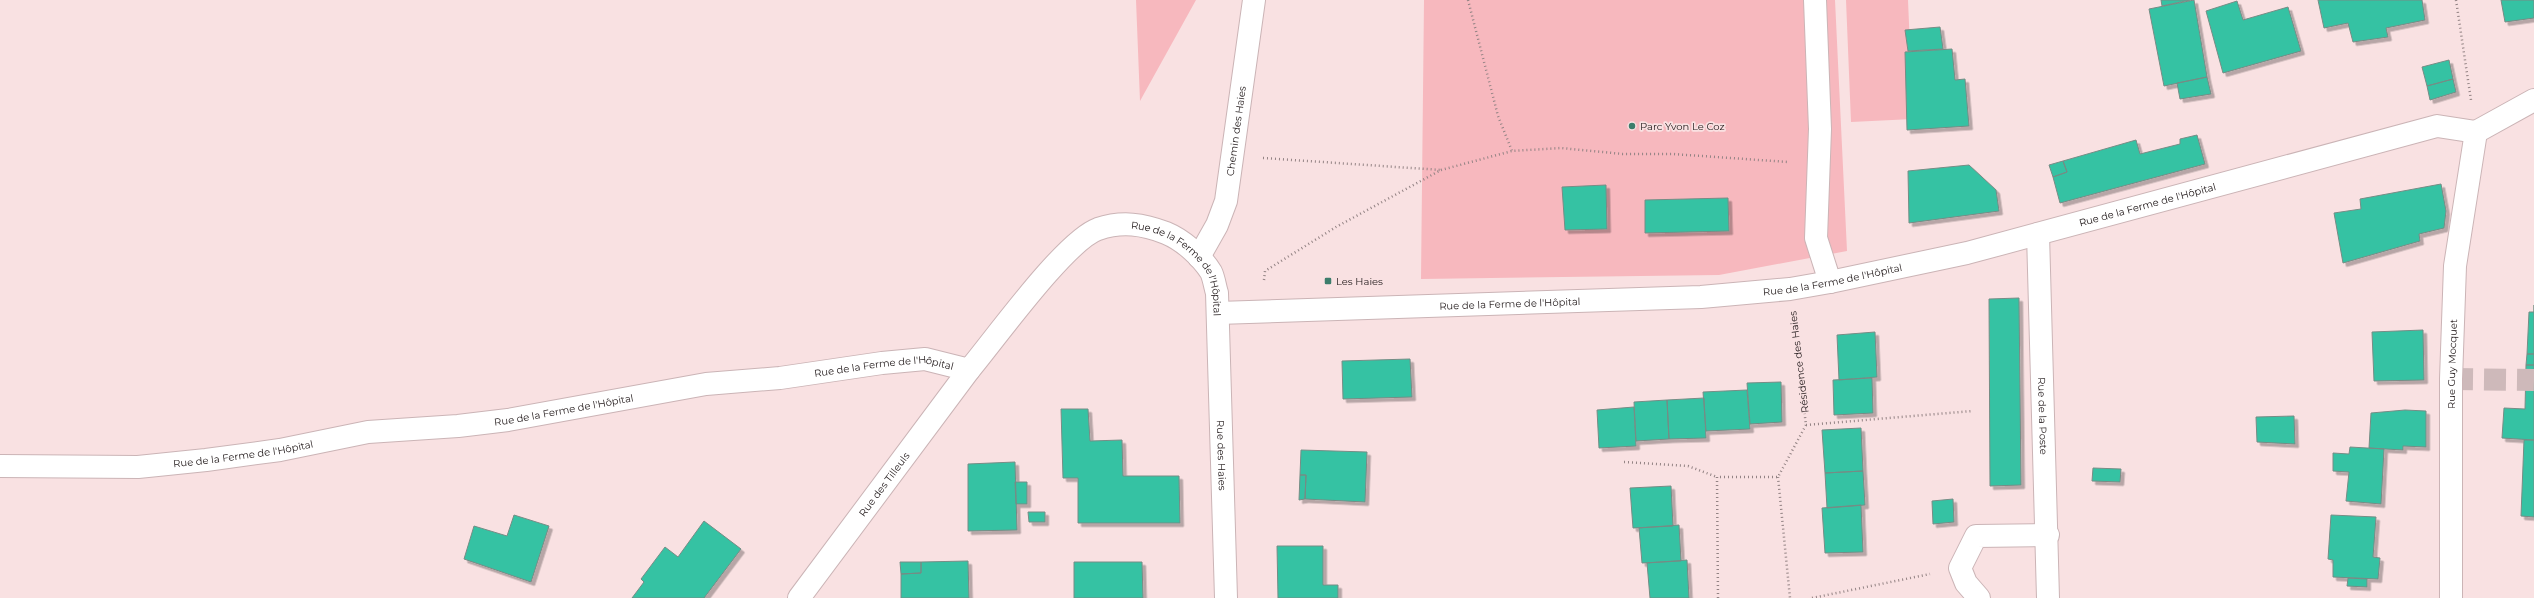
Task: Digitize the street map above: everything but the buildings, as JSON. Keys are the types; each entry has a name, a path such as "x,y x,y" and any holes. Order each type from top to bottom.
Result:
{"street":[{"name":"Chemin des Haies","path":"1199,257 1217,225 1226,201 1254,0"},
{"path":"1815,0 1820,129 1816,238 1830,282"},
{"path":"2476,132 2534,100"},
{"name":"Rue de la Ferme de l'Hôpital","path":"0,466 138,467 206,460 280,450 368,432 458,426 508,420 706,384 780,378 882,363 925,360 969,370 1073,245 1097,230 1124,223 1148,226 1176,237 1199,257 1212,274 1218,313 1701,297 1790,289 1896,270 2038,234 2437,126 2476,132"},
{"name":"Rue Guy Mocquet","path":"2450,598 2451,379 2455,266 2476,132"},
{"name":"Rue de la Poste","path":"2038,234 2048,535 2048,598"},
{"name":"Rue des Haies","path":"1218,313 1226,598"},
{"name":"Rue des Tilleuls","path":"799,598 969,370"},
{"path":"1979,598 1966,583 1960,568 1976,536 2048,535"}],"path":[{"path":"1468,0 1498,116 1512,151"},
{"path":"2456,0 2476,132"},
{"path":"1262,311 1265,271 1336,227 1441,170 1512,151 1561,148 1623,154 1673,154 1819,164"},
{"path":"1232,156 1441,170"},
{"name":"Résidence des Haies","path":"1778,477 1806,425 1790,289"},
{"path":"1806,425 1972,411"},
{"path":"1624,462 1688,466 1716,477 1778,477 1790,598"},
{"path":"1716,477 1718,598"},
{"path":"1812,598 1960,568"}],"shaded area":[{"path":"1136,0 1196,0 1140,101"},
{"name":"Parc Yvon Le Coz","path":"1424,0 1835,0 1847,251 1719,275 1421,279"},
{"path":"1846,0 1908,0 1913,119 1851,122"}],"tunnel":[{"path":"2451,379 2534,380"}],"place":[{"name":"Parc Yvon Le Coz","path":"1632,126"},
{"name":"Les Haies","path":"1328,281"}]}
